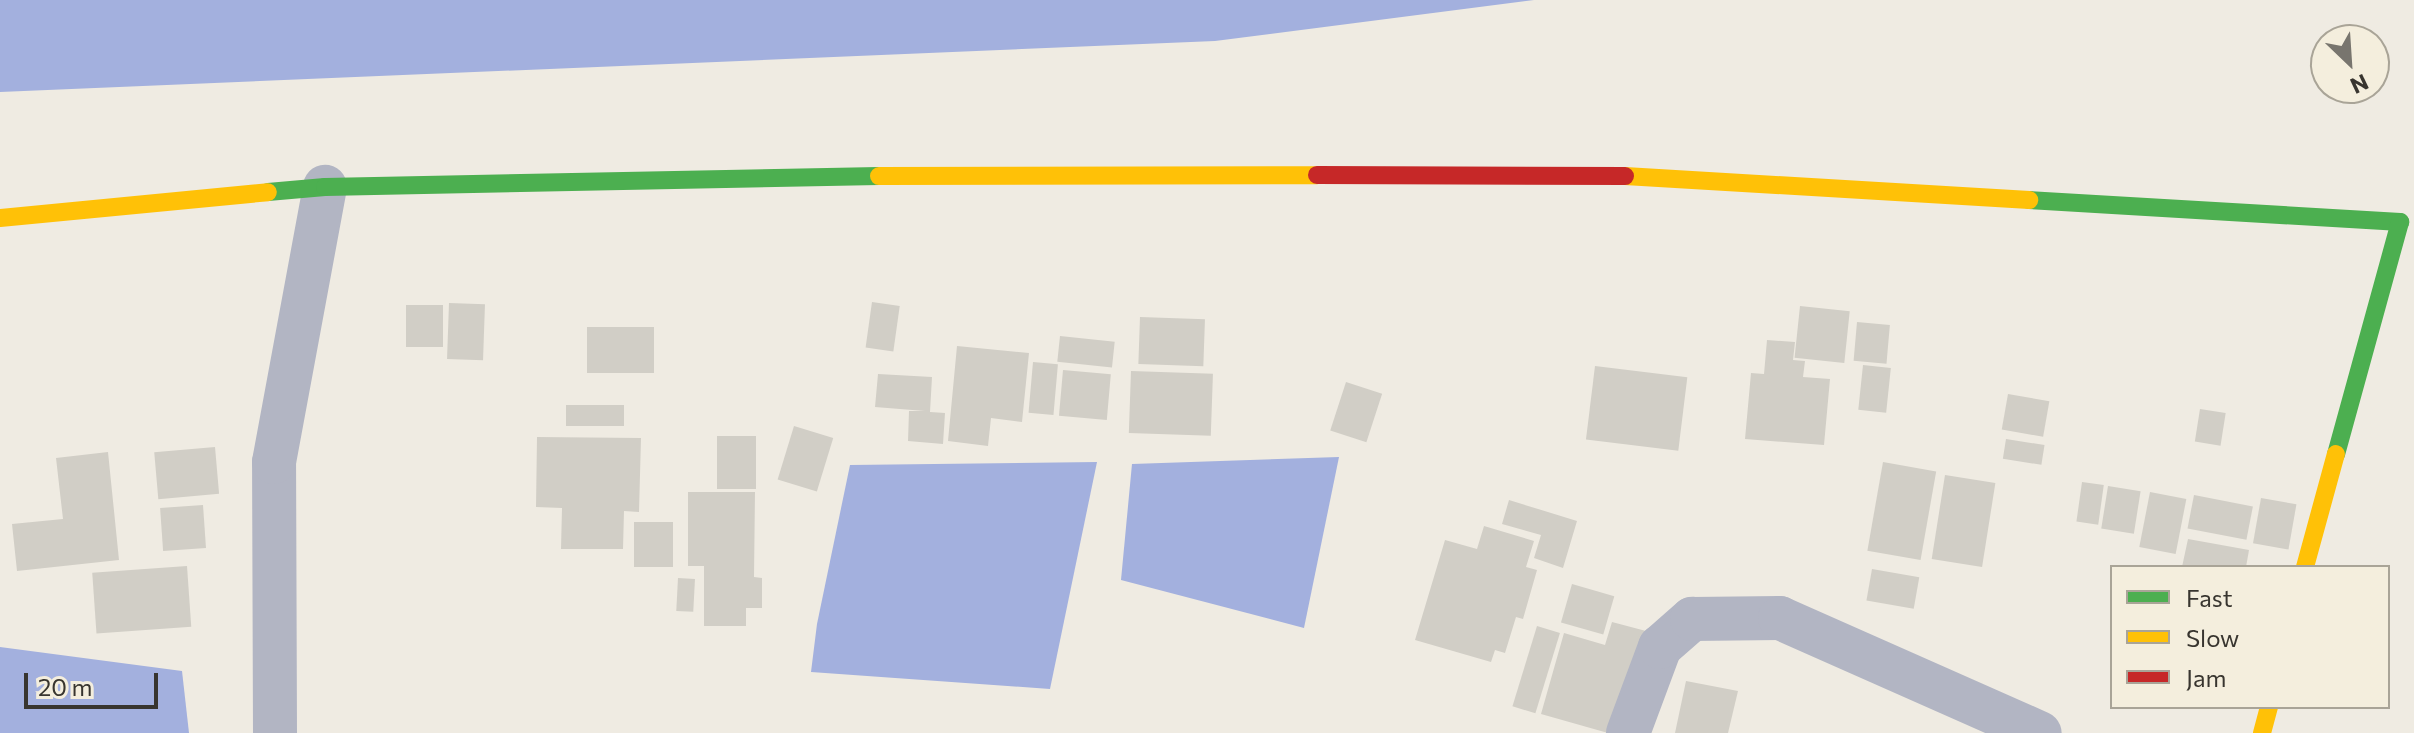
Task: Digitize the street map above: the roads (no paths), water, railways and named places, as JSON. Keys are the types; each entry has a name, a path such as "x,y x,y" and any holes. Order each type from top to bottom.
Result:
{"street":[{"path":"0,218 325,187 883,176 1589,174 2407,222 2306,565"},
{"path":"275,733 274,462 325,187"},
{"path":"1628,733 1660,647 1692,619 1780,618 2040,733"},
{"path":"2262,733 2268,709"}],"water":[{"path":"0,0 1534,0 1215,41 0,92"},
{"path":"1339,457 1304,628 1121,580 1132,464"},
{"path":"1097,462 1050,689 811,672 817,624 850,465"},
{"path":"0,647 182,671 189,733 0,733"}]}
